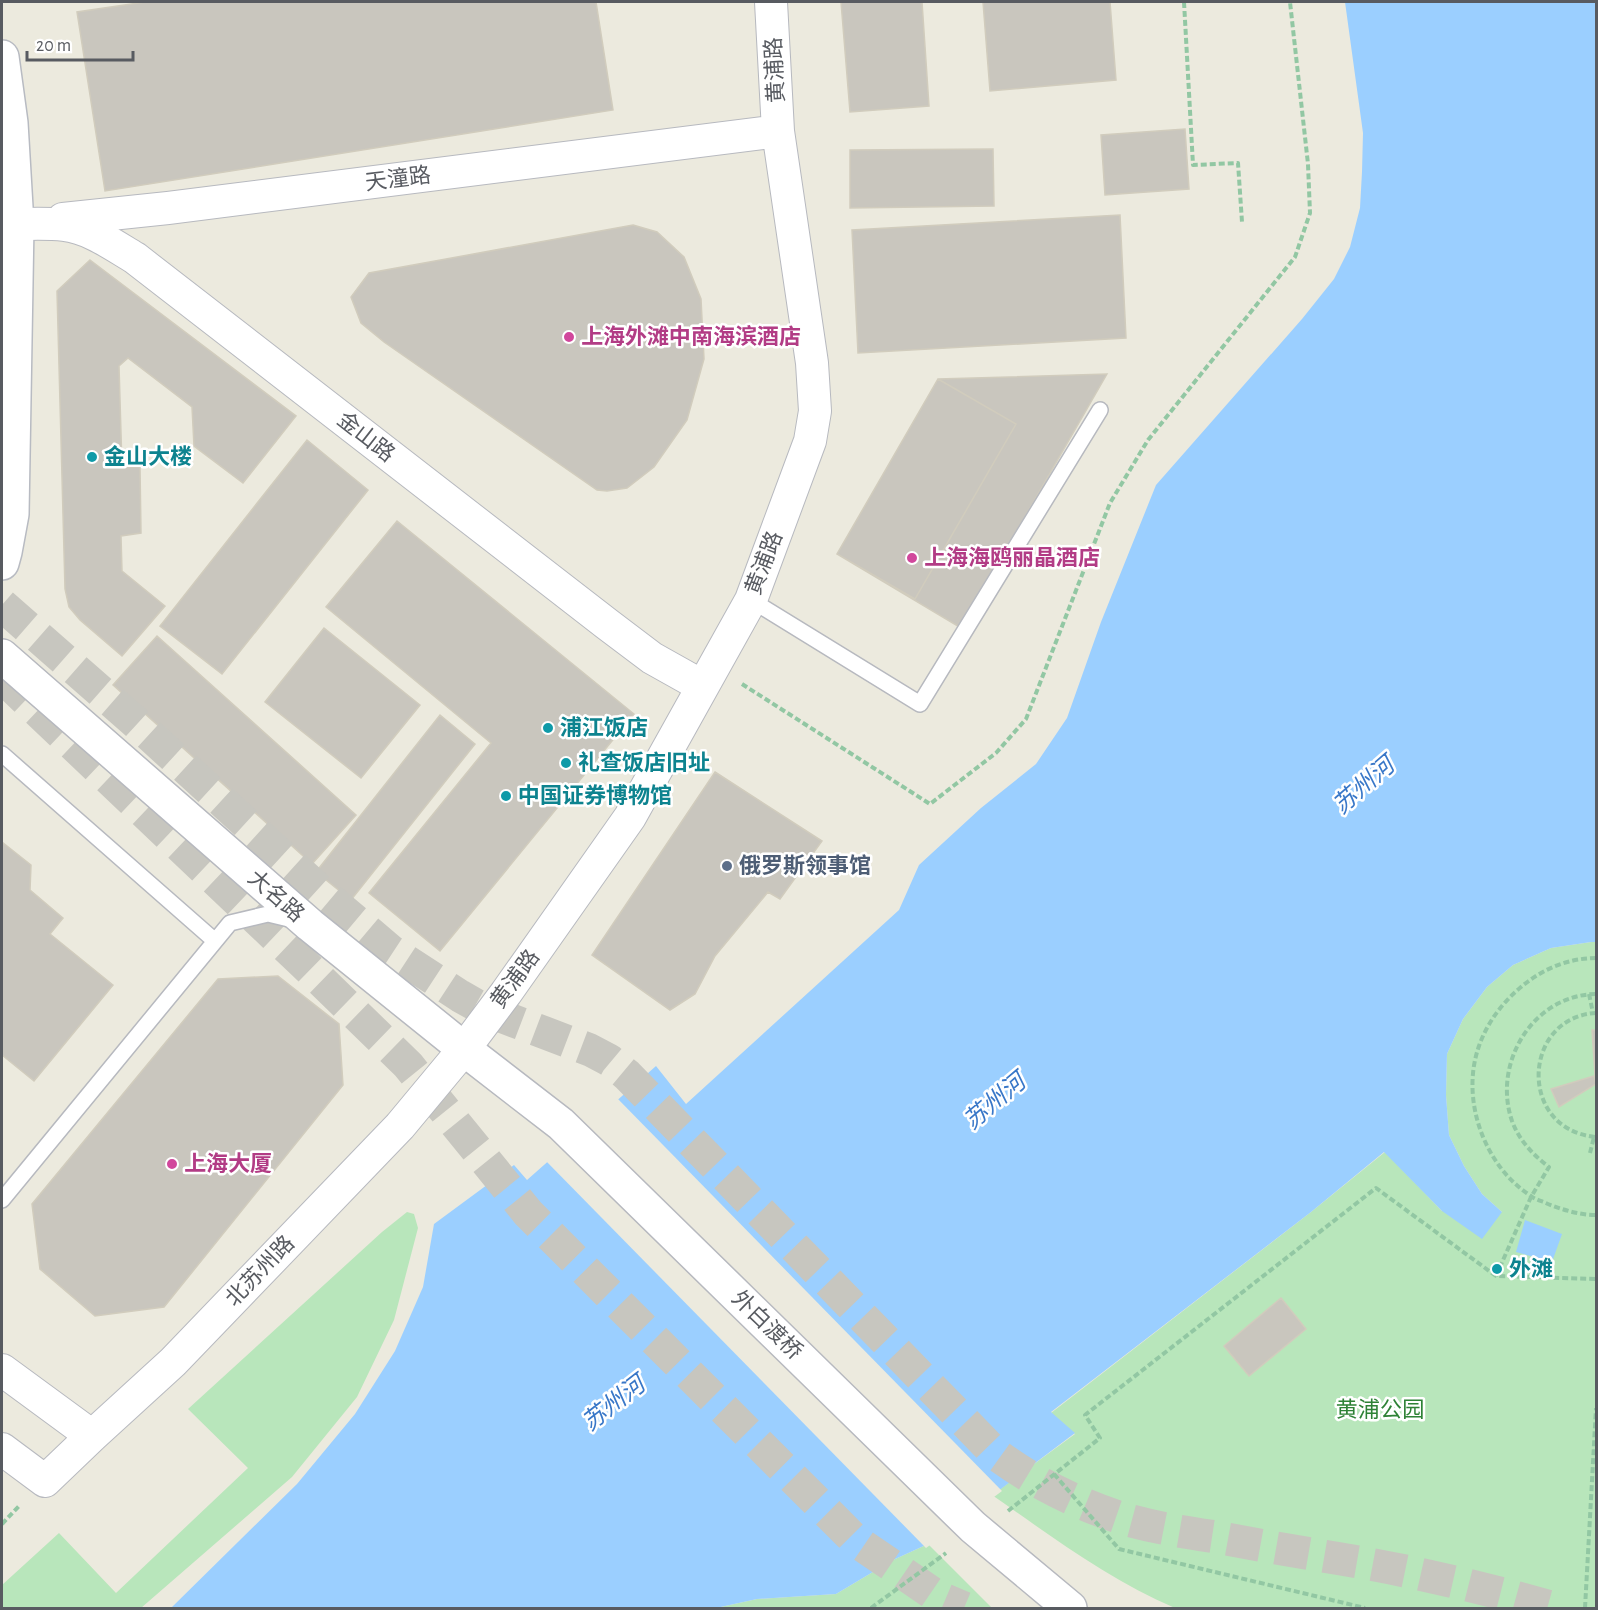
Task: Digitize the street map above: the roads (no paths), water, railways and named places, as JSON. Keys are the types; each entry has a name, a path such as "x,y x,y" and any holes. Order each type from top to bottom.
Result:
{"street":[{"name":"黄浦路","path":"464,1049 630,817 751,600 810,441 815,411 812,363 778,131 771,2"},
{"path":"2,57 11,123 17,224 12,514 2,563"},
{"name":"天潼路","path":"17,224 168,208 778,131"},
{"name":"金山路","path":"17,224 64,225 87,231 105,239 135,258 652,658 708,676"},
{"name":"大名路","path":"2,656 310,925 561,1124"},
{"name":"北苏州路","path":"2,1449 45,1481 181,1354 400,1125 464,1049"},
{"name":"外白渡桥","path":"561,1124 973,1527 1070,1608"},
{"path":"2,1370 92,1436"}],"lane":[{"path":"751,600 920,704 1100,410"},
{"path":"2,754 215,941"},
{"path":"2,1200 230,923 268,914 310,925"}],"water":[{"name":"苏州河","path":"1345,2 1596,2 1596,942 1551,948 1513,965 1487,987 1463,1019 1447,1054 1446,1095 1449,1135 1464,1166 1482,1194 1502,1212 1482,1239 1442,1211 1384,1152 1311,1212 1051,1412 1075,1433 928,1544 893,1560 836,1594 757,1599 716,1608 171,1608 297,1484 355,1414 395,1351 423,1287 434,1224 514,1165 527,1180 656,1066 686,1104 899,910 919,865 981,808 1036,764 1067,718 1101,622 1156,485 1302,319 1334,279 1350,247 1360,208 1363,133"},
{"path":"1525,1220 1562,1234 1552,1262 1516,1252"}],"tunnel":[{"path":"2,605 133,720 327,897 391,951 485,1010 590,1050 609,1060 627,1075 997,1455 1011,1465 1070,1498 1130,1521 1395,1569 1554,1608"},
{"path":"2,677 408,1065 528,1213 856,1541 938,1597 964,1608"}],"place":[{"name":"上海外滩中南海滨酒店","path":"569,337"},
{"name":"金山大楼","path":"92,457"},
{"name":"上海海鸥丽晶酒店","path":"912,558"},
{"name":"浦江饭店","path":"548,728"},
{"name":"礼查饭店旧址","path":"566,763"},
{"name":"中国证券博物馆","path":"506,796"},
{"name":"俄罗斯领事馆","path":"727,866"},
{"name":"上海大厦","path":"172,1164"},
{"name":"外滩","path":"1497,1269"}],"park label":[{"name":"黄浦公园","path":"1380,1410"}]}
